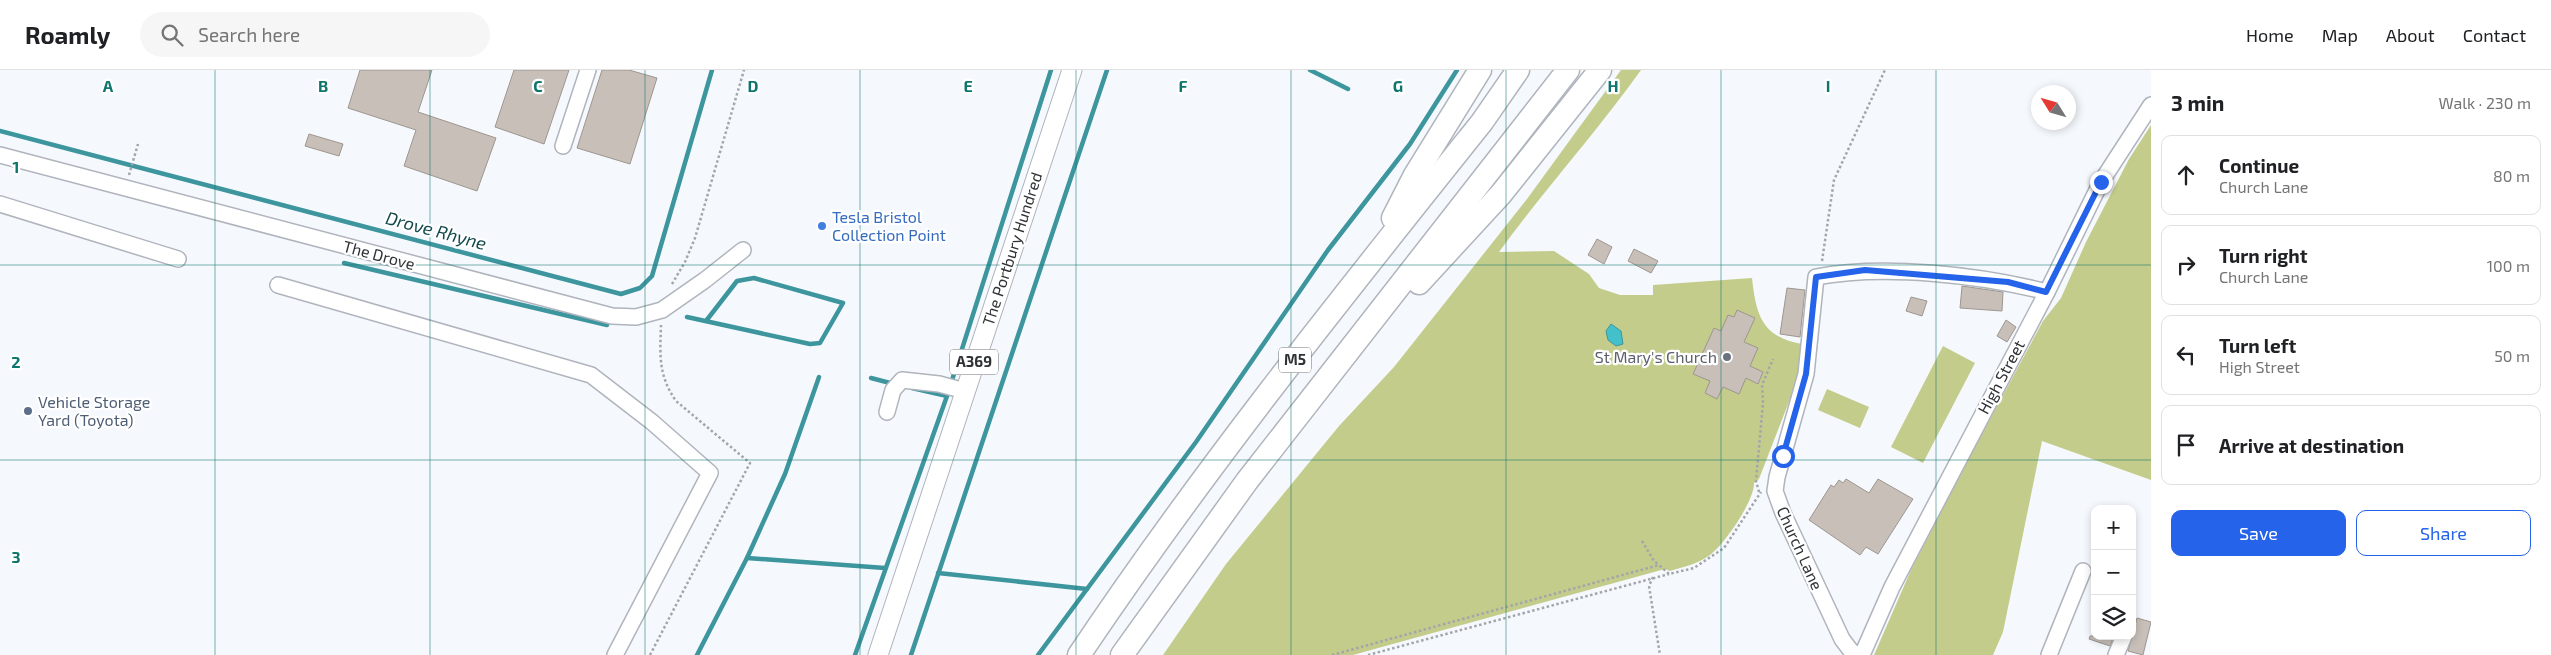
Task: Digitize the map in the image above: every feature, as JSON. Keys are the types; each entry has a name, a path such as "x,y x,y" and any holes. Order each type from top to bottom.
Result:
{"highway":[{"name":"M5","path":"1364,270 1415,175 1480,70"},
{"name":"M5","path":"1079,655 1144,558 1364,270 1482,122 1518,70"},
{"name":"M5","path":"1122,655 1247,481 1568,70"},
{"name":"M5","path":"1314,397 1501,194 1600,70"}],"main road":[{"name":"The Portbury Hundred","path":"878,655 1072,70"}],"street":[{"path":"563,146 588,70"},
{"name":"High Street","path":"1860,655 1900,570 2046,292 2101,182 2151,105"},
{"name":"The Drove","path":"0,155 612,316 636,317 662,310 706,280 743,250"},
{"path":"0,204 178,259"},
{"path":"1819,276 1875,271 2008,282 2046,292"},
{"name":"Church Lane","path":"1819,276 1816,277 1806,374 1777,477 1775,491 1783,513 1842,640 1851,651 1860,655"},
{"path":"278,285 591,375 629,403 710,473 615,655"},
{"path":"887,412 893,390 902,380 939,384 965,391"},
{"path":"1777,477 1784,466 1792,462"},
{"path":"2049,655 2083,572"},
{"path":"2121,654 2123,640"}],"path":[{"path":"662,310 664,297 685,262 694,238 744,70"},
{"path":"1819,276 1834,180 1885,70"},
{"path":"129,177 138,144"},
{"path":"1760,494 1756,481 1763,403 1762,385 1773,359"},
{"path":"1368,655 1652,577 1694,568 1724,548 1760,494 1777,477"},
{"path":"1642,541 1654,561 1669,574"},
{"path":"1332,655 1659,565"},
{"path":"1652,577 1649,586 1660,655"}],"green space":[{"path":"1621,70 1641,70 1499,252 1554,251 1589,274 1599,288 1620,295 1653,295 1653,285 1752,278 1759,313 1770,330 1789,341 1802,344 1800,373 1759,479 1754,483 1750,500 1738,522 1723,542 1710,555 1685,567 1670,571 1665,569 1353,655 1163,655 1226,564 1339,426 1394,367 1527,199"},
{"path":"2151,125 2151,480 2042,441 2003,632 1993,655 1874,655 1911,570 1969,458 2043,321 2061,298 2086,242 2129,159"},
{"path":"1943,346 1975,363 1923,463 1891,447"},
{"path":"1827,389 1869,407 1860,428 1818,410"}],"water":[{"path":"1611,324 1621,331 1623,344 1616,346 1608,340 1606,331"}],"building":[{"path":"360,70 432,70 418,112 496,138 477,191 404,166 416,130 348,108"},
{"path":"514,70 569,70 544,144 495,127"},
{"path":"602,70 629,70 657,78 630,164 577,148"},
{"path":"309,134 343,144 339,156 305,146"},
{"path":"1597,239 1612,247 1604,264 1588,255"},
{"path":"1634,249 1658,261 1651,273 1628,261"},
{"path":"1962,286 2003,292 2002,311 1960,308"},
{"path":"1787,288 1805,290 1800,337 1780,334"},
{"path":"1911,297 1927,301 1922,316 1906,311"},
{"name":"St Mary's Church","path":"1737,310 1755,318 1744,342 1758,348 1750,366 1763,372 1758,384 1746,378 1739,394 1723,387 1717,399 1705,393 1710,381 1693,374 1714,328 1721,331 1728,315 1734,317"},
{"path":"2006,320 2016,327 2007,342 1997,336"},
{"path":"1846,479 1869,493 1878,479 1913,499 1878,554 1866,547 1860,555 1809,520 1831,485 1834,487 1839,480 1843,483"},
{"path":"2137,618 2151,622 2143,655 2128,651 2131,640 2136,640"},
{"path":"2092,640 2112,640 2110,646"}],"waterway":[{"name":"Drove Rhyne","path":"0,131 621,294 640,288 652,276 712,70"},
{"path":"855,655 947,396 1051,70"},
{"path":"911,655 1107,70"},
{"path":"1310,70 1348,89"},
{"path":"1038,655 1196,442 1328,250 1410,144 1457,70"},
{"path":"344,263 607,325"},
{"path":"687,317 810,344 820,343 843,303 754,278 737,281 706,321"},
{"path":"697,655 747,558 785,474 819,377"},
{"path":"871,378 894,384"},
{"path":"912,388 947,396"},
{"path":"747,558 885,568"},
{"path":"938,573 1087,589"}],"place":[{"name":"Tesla Bristol Collection Point","path":"822,226"},
{"name":"St Mary's Church","path":"1727,357"},
{"name":"Vehicle Storage Yard (Toyota)","path":"28,411"}],"route":[{"path":"1783,456 1806,374 1816,277 1865,270 2008,282 2046,292 2101,182"}]}
